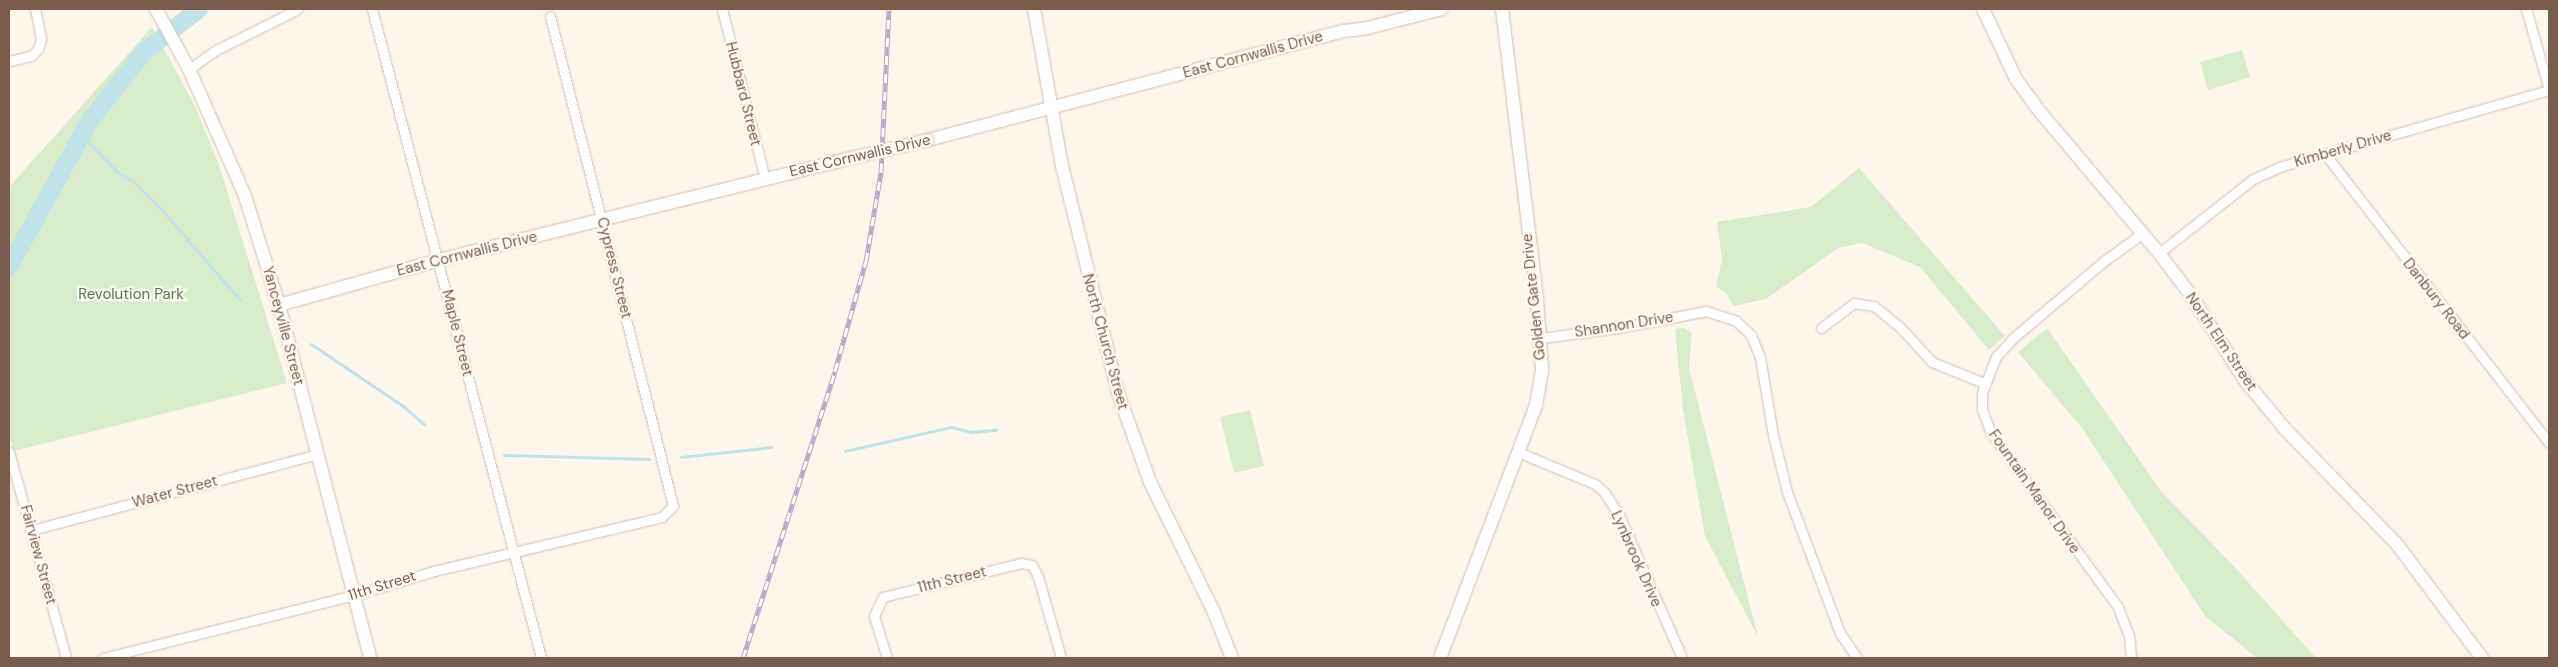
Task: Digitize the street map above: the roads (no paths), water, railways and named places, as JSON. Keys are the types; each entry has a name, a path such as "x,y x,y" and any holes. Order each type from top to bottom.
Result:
{"main road":[{"name":"Yanceyville Street","path":"156,9 186,63 237,173 279,306 370,658"},
{"name":"North Church Street","path":"1034,9 1050,108 1088,282 1118,393 1150,482 1213,610 1232,658"},
{"name":"East Cornwallis Drive","path":"279,306 439,260 928,140 1344,31 1366,28 1442,9"},
{"name":"Golden Gate Drive","path":"1440,658 1518,452 1539,389 1541,338 1502,9"},
{"name":"North Elm Street","path":"1983,9 2016,78 2036,107 2159,253 2190,294 2246,382 2286,430 2396,543 2482,658"}],"street":[{"path":"9,61 31,56 41,39 35,9"},
{"path":"186,63 298,9"},
{"name":"Maple Street","path":"372,9 439,260 541,658"},
{"name":"Hubbard Street","path":"722,9 765,179"},
{"path":"2526,9 2549,90"},
{"name":"Cypress Street","path":"550,16 671,490 673,506 662,517"},
{"name":"Kimberly Drive","path":"2159,253 2253,179 2282,166 2549,90"},
{"name":"Danbury Road","path":"2325,154 2549,443"},
{"name":"Fountain Manor Drive","path":"2131,658 2130,636 2118,606 1991,433 1982,410 1984,383 1996,357 2012,339 2104,261 2143,233"},
{"path":"1821,328 1854,303 1874,306 1899,326 1932,362 1984,383"},
{"name":"Shannon Drive","path":"1541,338 1618,328 1706,311 1736,321 1751,335 1756,345 1787,492 1840,633 1857,658"},
{"name":"Fairview Street","path":"9,452 66,658"},
{"name":"Lynbrook Drive","path":"1518,452 1595,484 1604,492 1619,515 1682,658"},
{"name":"Water Street","path":"32,530 318,454"},
{"name":"11th Street","path":"103,658 354,595 434,571 514,554 662,517"},
{"name":"11th Street","path":"887,658 874,616 883,597 1021,563 1032,565 1038,577 1061,658"}],"waterway":[{"path":"9,267 90,120 144,52 199,9"},
{"path":"81,134 117,172 135,183 162,210 240,300"},
{"path":"311,344 403,406 424,424"},
{"path":"845,451 951,427 971,432 996,430"},
{"path":"681,457 771,447"},
{"path":"504,455 649,459"}],"railway":[{"path":"743,658 835,371 866,261 881,172 889,9"}],"park label":[{"name":"Revolution Park","path":"131,295"}]}
